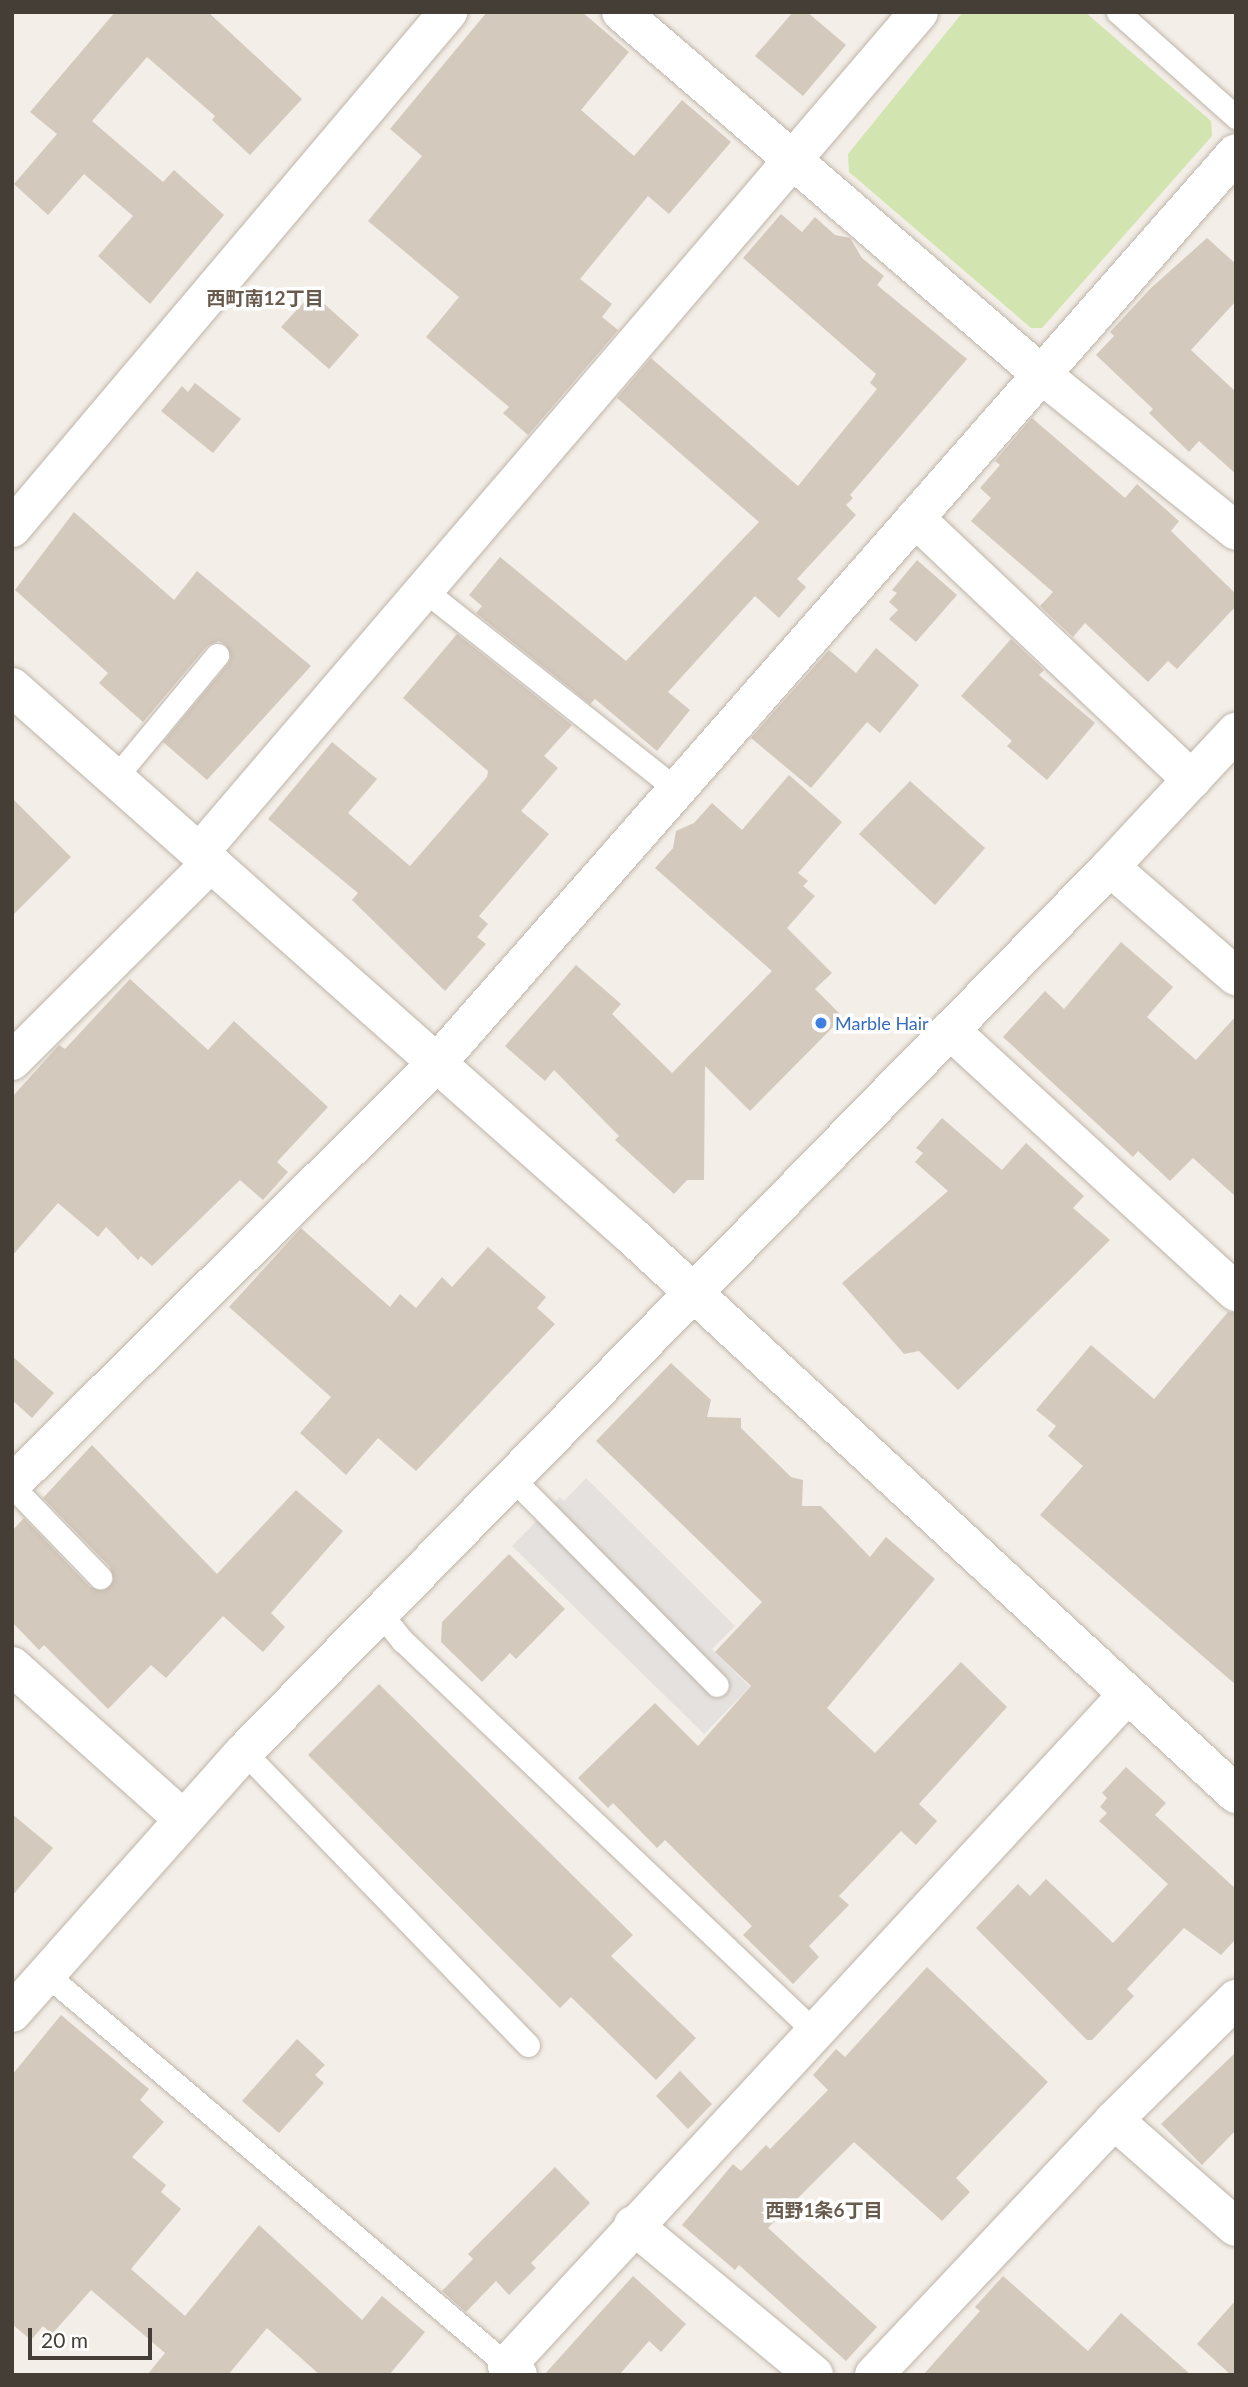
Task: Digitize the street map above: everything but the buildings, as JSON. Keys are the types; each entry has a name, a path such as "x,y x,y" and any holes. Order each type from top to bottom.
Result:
{"street":[{"path":"12,528 448,12"},
{"path":"621,12 1041,374 1236,531"},
{"path":"12,1061 205,858 424,590 919,12"},
{"path":"12,1485 436,1064 1236,153"},
{"path":"915,518 1192,780"},
{"path":"12,687 692,1294 1126,1696 1236,1794"},
{"path":"12,2013 243,1752 1110,867 1236,732"},
{"path":"1110,867 1236,976"},
{"path":"950,1030 1236,1292"},
{"path":"12,1666 182,1818"},
{"path":"512,2370 633,2225 1126,1696"},
{"path":"874,2375 1114,2120 1236,1999"},
{"path":"1114,2120 1236,2227"},
{"path":"633,2225 814,2375"}],"lane":[{"path":"1118,12 1236,117"},
{"path":"424,590 677,790"},
{"path":"115,778 217,656"},
{"path":"512,1478 717,1685"},
{"path":"12,1485 100,1577"},
{"path":"380,1613 403,1641 814,2031"},
{"path":"243,1752 528,2045"},
{"path":"46,1974 512,2370"}],"green space":[{"path":"963,12 1085,12 1211,121 1212,136 1042,328 1031,328 849,172 848,154"}],"shaded area":[{"path":"586,1478 735,1626 712,1649 750,1687 704,1734 512,1546 560,1497 564,1501"}],"place":[{"name":"Marble Hair","path":"821,1023"}],"district":[{"name":"西町南12丁目","path":"265,298"},
{"name":"西野1条6丁目","path":"824,2210"}]}
